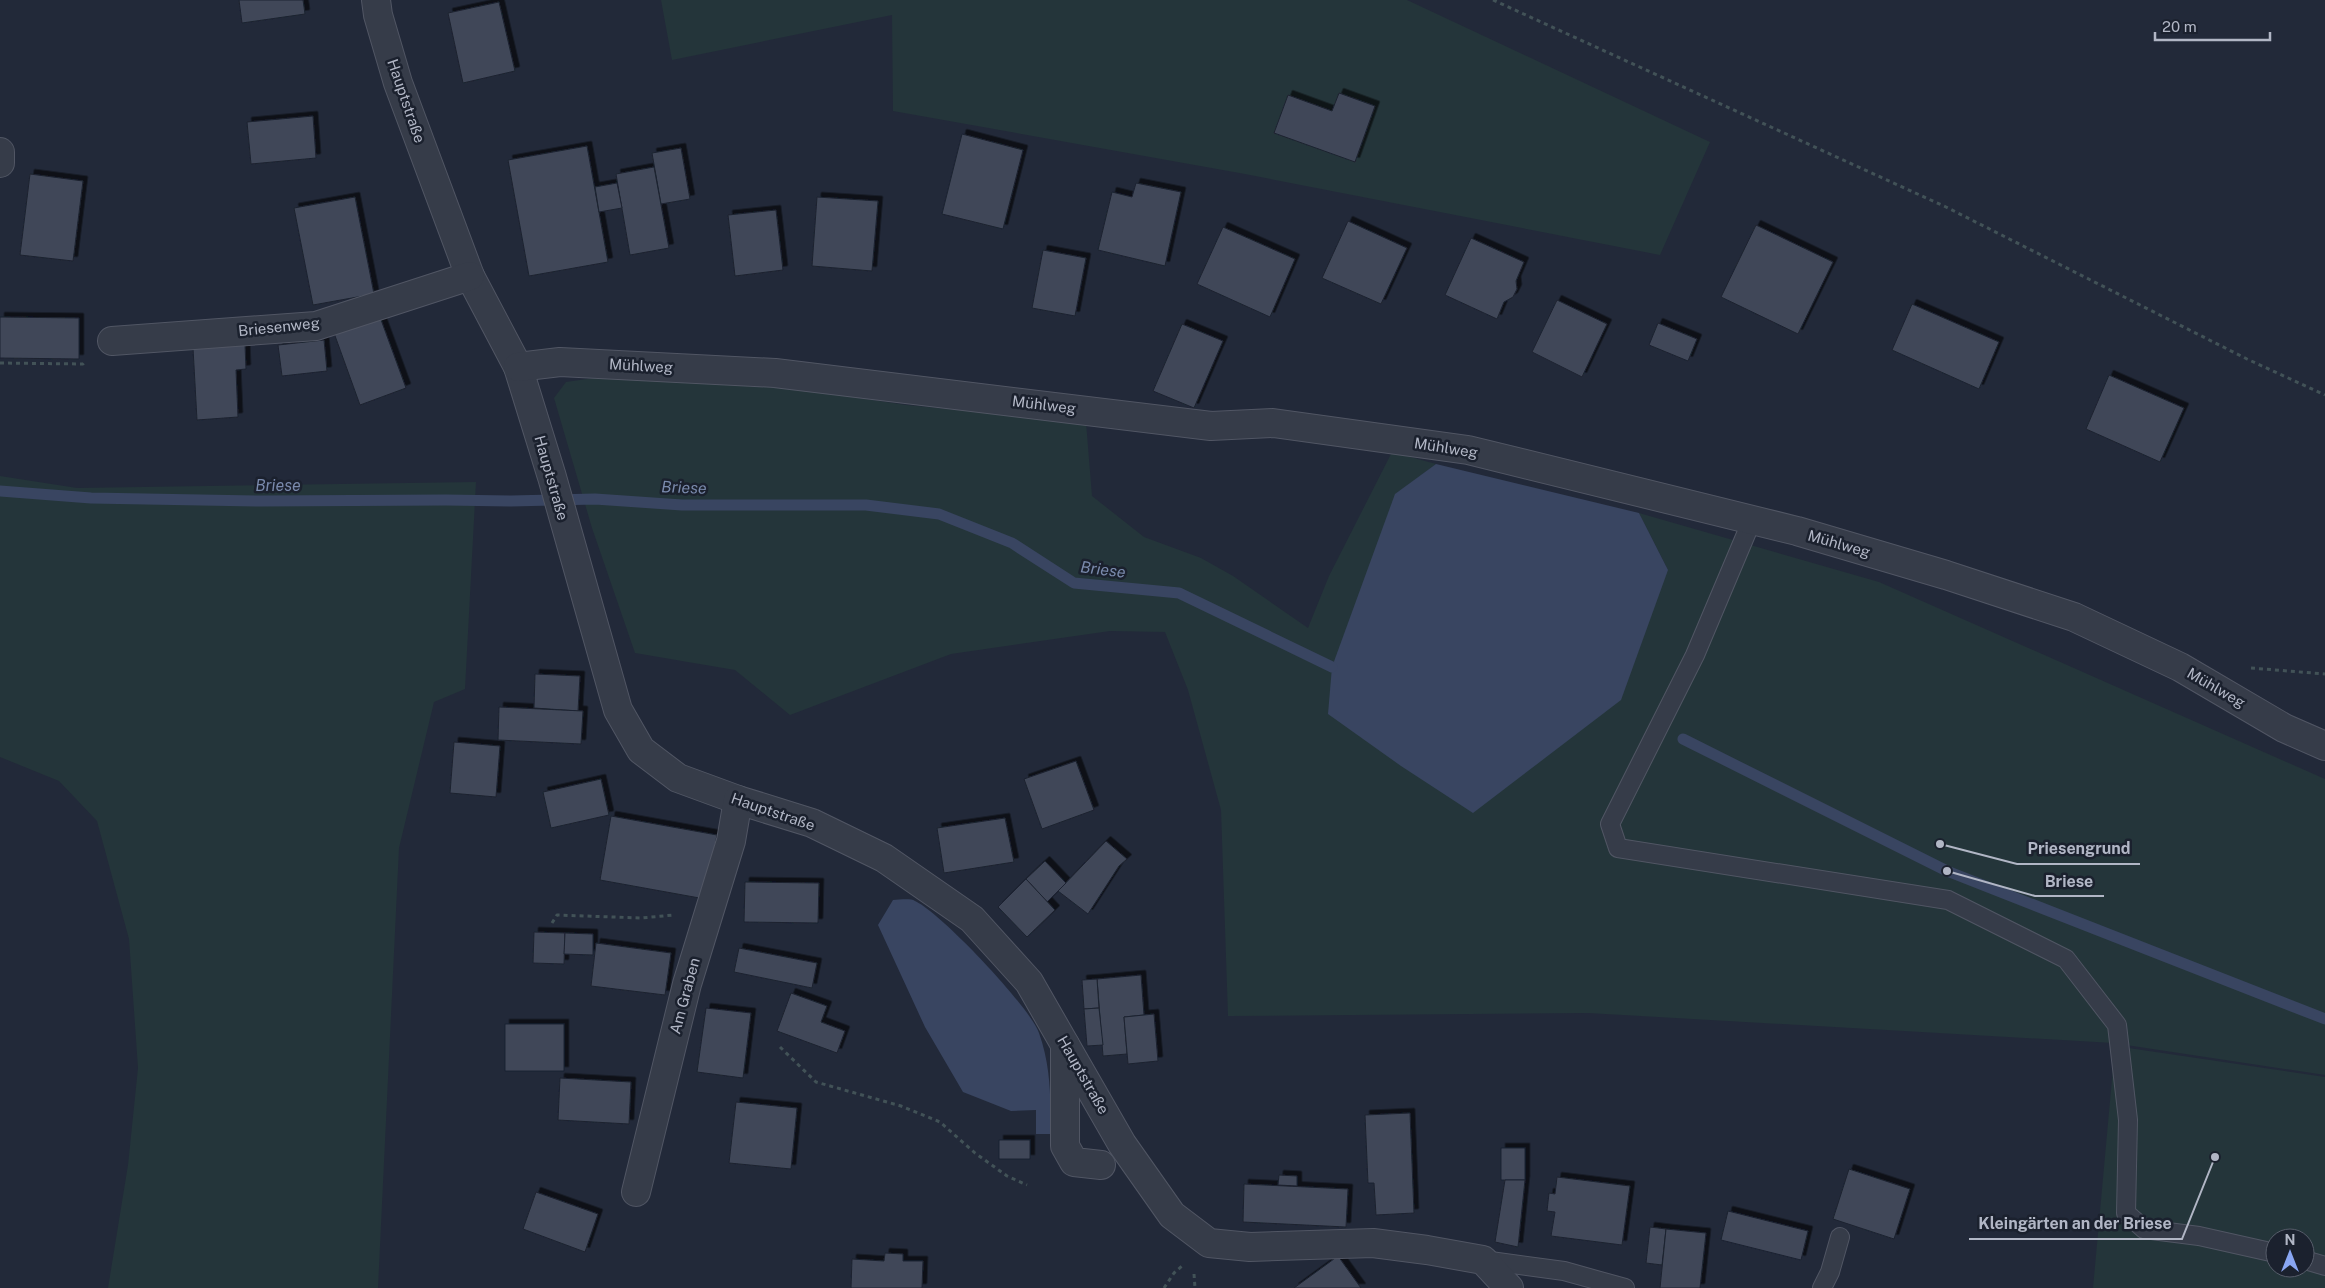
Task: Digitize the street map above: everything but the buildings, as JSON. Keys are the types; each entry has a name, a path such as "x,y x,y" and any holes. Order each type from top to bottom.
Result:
{"street":[{"name":"Hauptstraße","path":"376,0 378,15 398,83 470,276 518,367 552,477 618,710 641,750 678,778 738,800 812,823 884,858 972,919 1029,982 1122,1144 1172,1215 1209,1243 1250,1247 1374,1243 1483,1260"},
{"path":"0,152 0,163"},
{"name":"Briesenweg","path":"112,342 316,326 470,276"},
{"name":"Mühlweg","path":"518,367 560,362 775,373 1211,426 1273,423 1468,450 1752,520 1946,575 2074,617 2180,666 2284,728 2325,746"},
{"name":"Am Graben","path":"636,1192 687,984 731,841 738,800"},
{"path":"1065,1044 1065,1146 1074,1162 1101,1165"},
{"path":"1483,1260 1509,1288"}],"lane":[{"path":"1752,520 1695,655 1610,824 1618,848 1948,900 2066,959 2117,1025 2128,1120 2126,1213 2144,1229 2199,1236 2265,1251"},
{"path":"1822,1288 1830,1272 1840,1237"},
{"path":"1483,1260 1564,1271 1625,1288"}],"path":[{"path":"1493,0 1946,207 2238,355 2325,395"},
{"path":"0,363 83,364 100,346 112,342"},
{"path":"552,923 557,915 641,918 674,914 706,921"},
{"path":"780,1047 816,1082 900,1106 940,1122 991,1165 1007,1176 1026,1185"}],"shaded area":[{"path":"661,0 1407,0 1710,142 1660,255 1245,174 893,111 892,15 672,60"},
{"path":"600,377 799,389 906,405 1086,422 1092,496 1144,537 1201,558 1233,576 1308,628 1329,576 1392,452 1436,464 1395,495 1668,570 1639,513 1879,582 2325,779 2325,1075 2113,1043 1588,1013 1228,1016 1221,810 1188,690 1165,632 1110,631 951,654 790,715 735,670 635,653 592,528 554,398 566,382"},
{"path":"0,476 77,488 476,482 465,689 434,702 399,848 378,1288 108,1288 128,1165 138,1068 129,939 97,821 59,781 0,757"},
{"path":"2115,1046 2325,1077 2325,1288 2093,1288"}],"water":[{"path":"1436,464 1639,513 1668,570 1621,700 1473,813 1401,766 1328,714 1332,667 1395,494"},
{"path":"893,900 913,900 944,923 1003,983 1032,1020 1039,1033 1046,1058 1050,1096 1050,1134 1036,1134 1036,1110 1011,1111 963,1092 925,1027 878,925"}],"waterway":[{"name":"Briese","path":"0,491 91,498 260,501 595,499 682,505 866,505 939,514 1012,543 1074,583 1179,593 1332,667"},
{"name":"Briese","path":"1683,739 1947,871 2325,1019"}],"place":[{"name":"Priesengrund","path":"1940,844"},
{"name":"Briese","path":"1947,871"},
{"name":"Kleingärten an der Briese","path":"2215,1157"}]}
